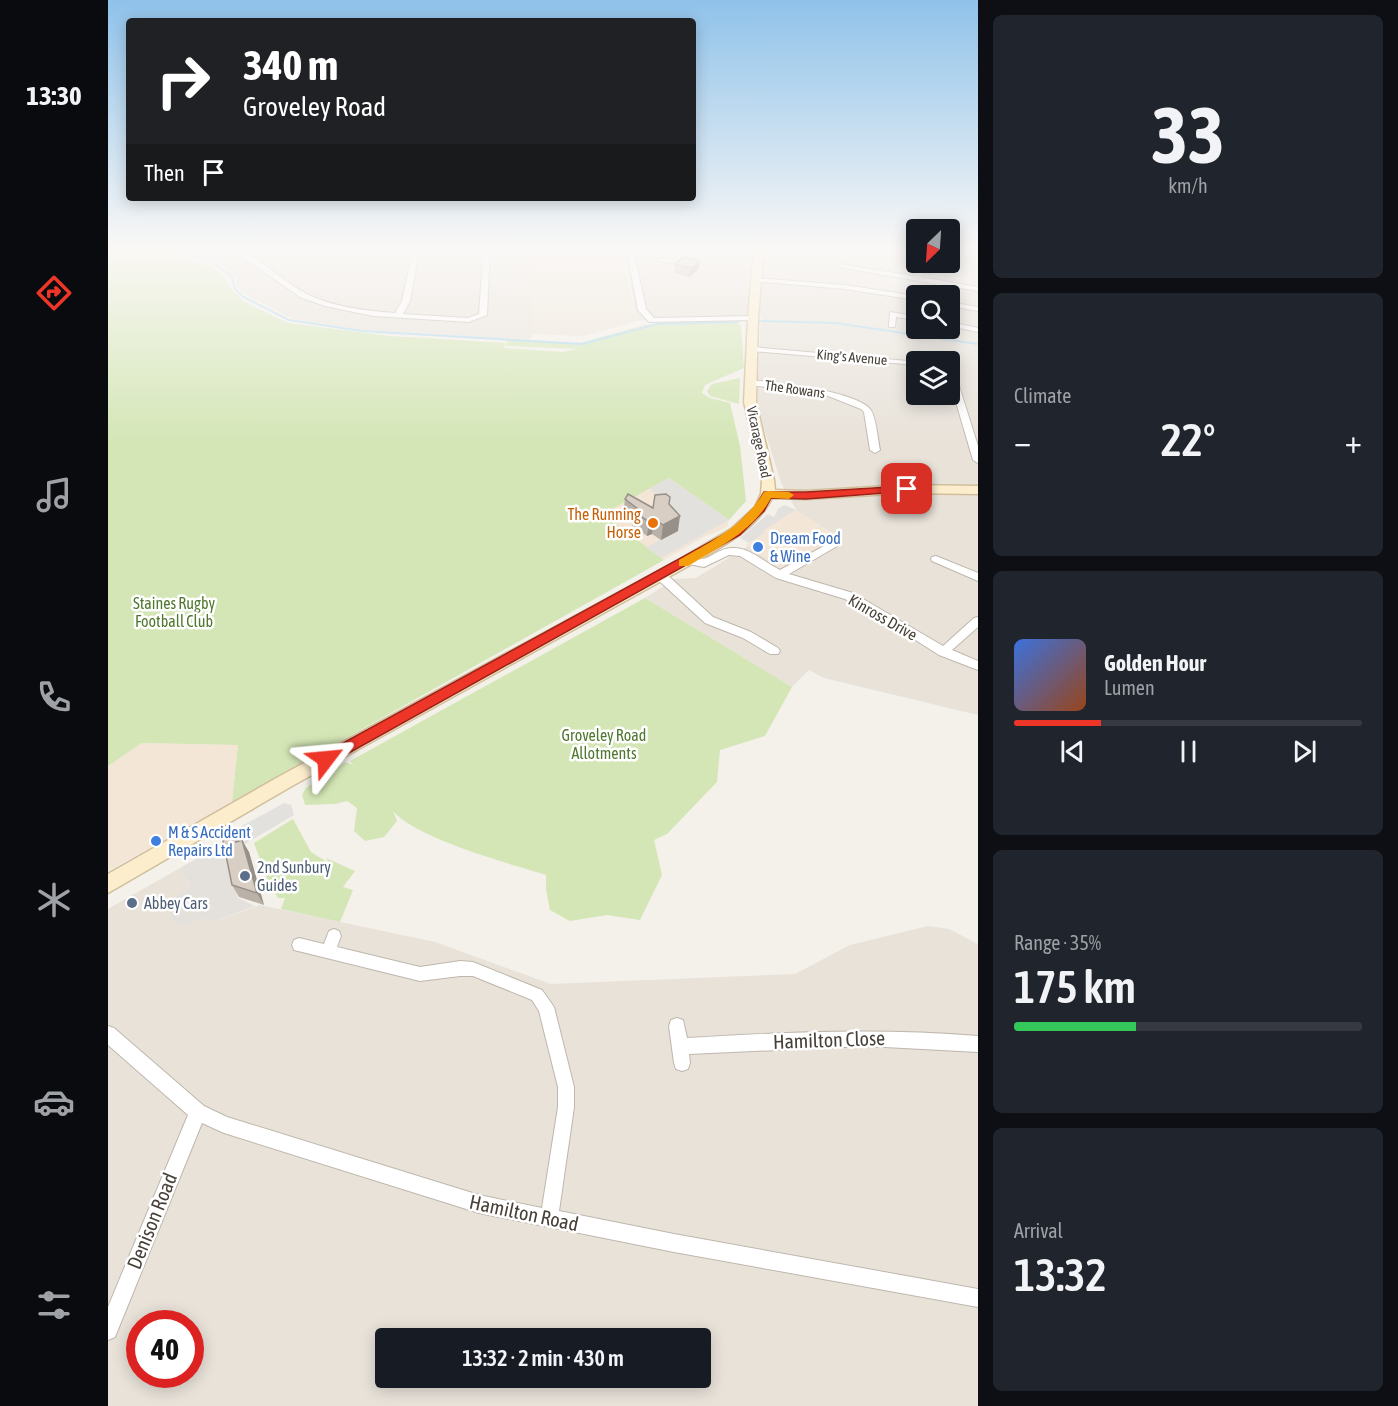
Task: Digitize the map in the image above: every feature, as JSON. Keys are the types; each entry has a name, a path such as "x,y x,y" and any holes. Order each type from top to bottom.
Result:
{"street":[{"path":"368,312 469,320 480,318 483,312"},
{"path":"644,312 652,320 753,318"},
{"name":"Vicarage Road","path":"753,312 750,402 768,480 768,494"},
{"path":"892,325 893,314 906,316"},
{"path":"960,326 978,330"},
{"name":"King's Avenue","path":"752,349 906,362"},
{"name":"The Rowans","path":"750,383 825,392 864,406 868,411 875,450"},
{"path":"960,402 978,460"},
{"path":"108,884 276,787 687,561 736,532 760,509 768,494 806,495 907,489 978,490"},
{"path":"780,575 834,543"},
{"name":"Kinross Drive","path":"687,561 697,566 706,565 727,552 736,551 780,575 851,597 943,652 978,666"},
{"path":"936,559 978,577"},
{"path":"660,575 709,620 747,635 774,651"},
{"path":"943,652 978,621"},
{"path":"328,951 334,936"},
{"path":"299,945 420,974 435,974 462,968 473,969 537,995 546,1007 566,1087 566,1107 549,1218"},
{"path":"677,1026 682,1063"},
{"name":"Hamilton Road","path":"108,1034 198,1112 225,1125 407,1183 479,1204 674,1243 978,1298"},
{"name":"Hamilton Close","path":"680,1046 849,1038 923,1038 978,1044"},
{"name":"Denison Road","path":"108,1330 198,1112"}],"shaded area":[{"path":"279,312 532,312 533,334 530,340 362,330 293,319"},
{"path":"532,312 635,312 637,321 584,336 533,334"},
{"path":"635,312 906,312 906,339 960,339 960,312 978,312 978,715 824,678 809,670 792,687 645,598 675,579 696,578 748,546 786,572 841,539 797,511 781,483 757,405 761,316 668,317 637,321"},
{"path":"669,478 729,520 727,527 702,538 664,560 603,514"},
{"path":"669,478 729,520 661,558 646,547 678,531 665,507 671,504 649,489"},
{"path":"784,505 796,510 764,530 763,534 749,543 740,538 768,514 774,517 778,509"},
{"path":"796,510 841,540 786,572 746,545 763,534 763,530"},
{"path":"142,743 238,745 232,802 108,871 108,766"},
{"path":"284,803 291,805 294,815 245,844 237,842 231,832"},
{"path":"226,842 238,898 255,906 210,923 206,917 178,927 165,903 191,888 180,868"},
{"path":"180,868 210,923 260,905 435,942 551,984 795,974 850,945 928,926 949,929 978,944 978,1406 108,1406 108,909"}],"green space":[{"name":"Staines Rugby Football Club","path":"108,312 265,312 288,323 390,336 506,343 504,348 563,352 578,349 506,346 508,339 580,343 645,325 703,321 738,322 741,326 744,368 705,385 702,393 710,398 730,403 740,446 746,501 729,520 669,478 603,514 664,560 232,802 238,745 142,743 108,766"},
{"path":"740,378 739,404 710,396 707,391 712,384"},
{"name":"Groveley Road Allotments","path":"645,598 792,687 765,736 720,750 717,782 667,834 654,840 662,875 640,920 607,915 570,921 550,910 546,875 442,840 405,821 393,811 397,821 384,837 365,841 354,831 357,808 347,801 335,804 305,805 302,795 306,788 345,762 353,765 350,761"},
{"path":"293,819 311,852 330,864 326,858 355,871 343,887 353,890 340,922 281,909 285,898 278,898 269,884 254,843"}],"building":[{"path":"628,494 653,508 655,495 666,494 670,497 669,504 680,516 663,525 654,519 649,522 634,511 638,509 625,499"},
{"name":"2nd Sunbury Guides","path":"234,832 236,842 242,840 257,893 232,885 222,836"}],"waterway":[{"path":"273,312 289,320 362,331 582,344 657,324 738,322"},
{"path":"759,321 835,323 978,344"}],"slow traffic":[{"path":"684,563 736,532 760,509 768,494 789,495"}],"place":[{"name":"The Running Horse","path":"653,523"},
{"name":"Dream Food & Wine","path":"758,547"},
{"name":"M & S Accident Repairs Ltd","path":"156,841"},
{"name":"2nd Sunbury Guides","path":"245,876"},
{"name":"Abbey Cars","path":"132,903"}],"route":[{"path":"326,759 736,532 760,509 768,494 794,496 907,489"}]}
